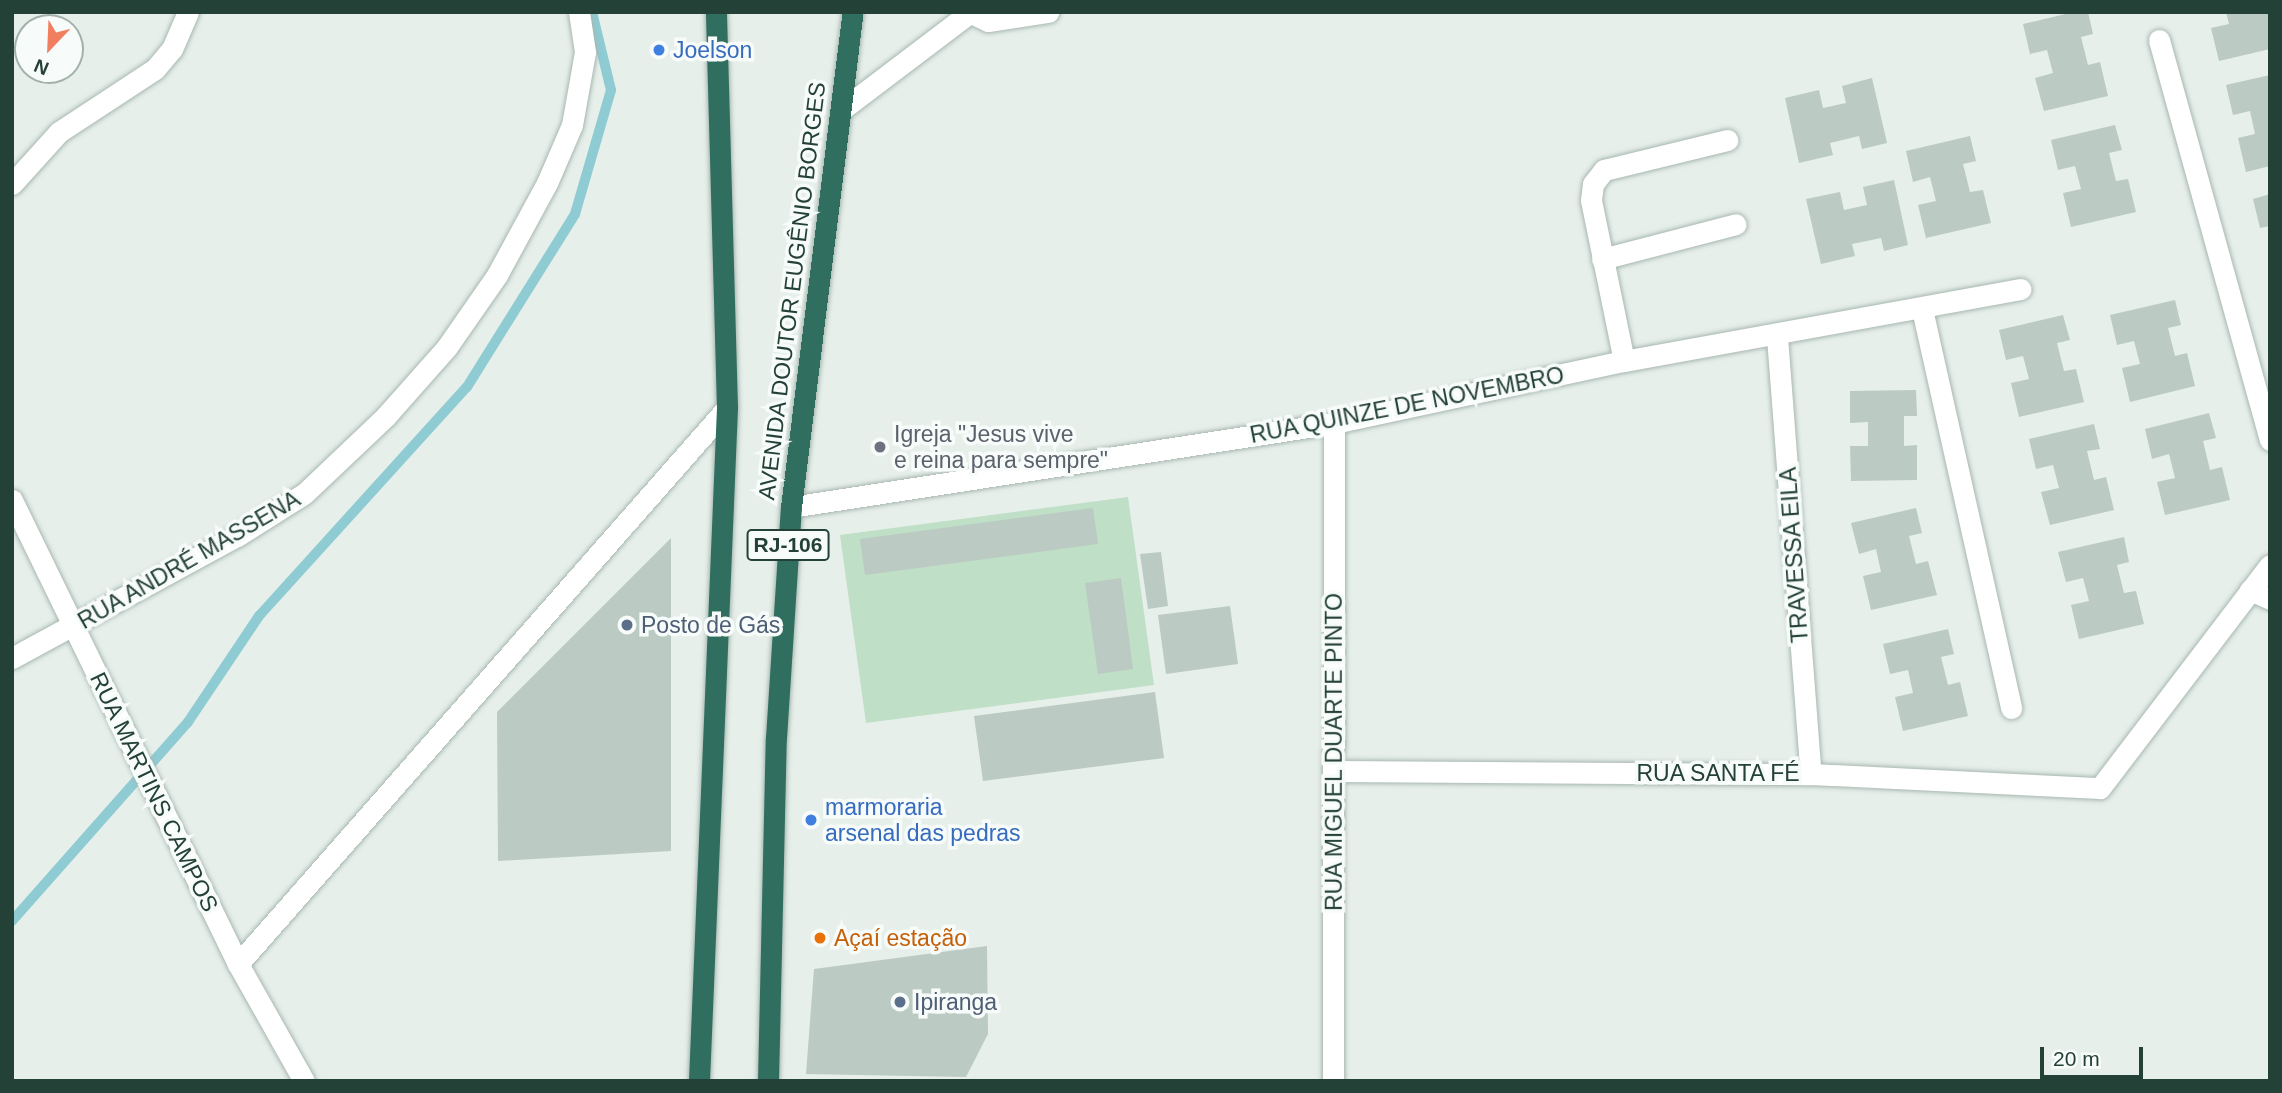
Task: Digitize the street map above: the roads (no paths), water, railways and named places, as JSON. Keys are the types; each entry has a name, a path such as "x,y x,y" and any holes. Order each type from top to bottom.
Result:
{"highway":[{"name":"AVENIDA DOUTOR EUGÊNIO BORGES","path":"699,1081 727,408 716,12"},
{"name":"AVENIDA DOUTOR EUGÊNIO BORGES","path":"768,1081 776,738 791,507 853,12"}],"street":[{"path":"12,184 59,132 155,69 172,49 188,12"},
{"name":"RUA ANDRÉ MASSENA","path":"12,659 74,627 305,493 386,415 447,347 497,275 547,183 572,125 585,52 579,12"},
{"path":"840,111 969,13 989,21 1048,12"},
{"path":"2159,40 2270,440"},
{"path":"1624,361 1591,200 1593,184 1604,170 1727,140"},
{"path":"1602,259 1736,224"},
{"name":"RUA QUINZE DE NOVEMBRO","path":"791,507 1334,423 1624,361 1777,337 2021,289"},
{"path":"1923,309 2011,708"},
{"name":"TRAVESSA EILA","path":"1777,337 1811,774"},
{"path":"238,964 727,408"},
{"name":"RUA MIGUEL DUARTE PINTO","path":"1333,1081 1334,423"},
{"name":"RUA MARTINS CAMPOS","path":"12,500 238,964 304,1081"},
{"path":"2270,565 2250,590 2270,599"},
{"name":"RUA SANTA FÉ","path":"1335,771 1811,774 2100,788 2250,590"}],"waterway":[{"path":"12,921 188,722 259,616 467,387 575,214 611,90 592,12"}],"place":[{"name":"Joelson","path":"659,50"},
{"name":"Igreja \"Jesus vive e reina para sempre\"","path":"880,447"},
{"name":"Posto de Gás","path":"627,625"},
{"name":"marmoraria arsenal das pedras","path":"811,820"},
{"name":"Açaí estação","path":"820,938"},
{"name":"Ipiranga","path":"900,1002"}]}
